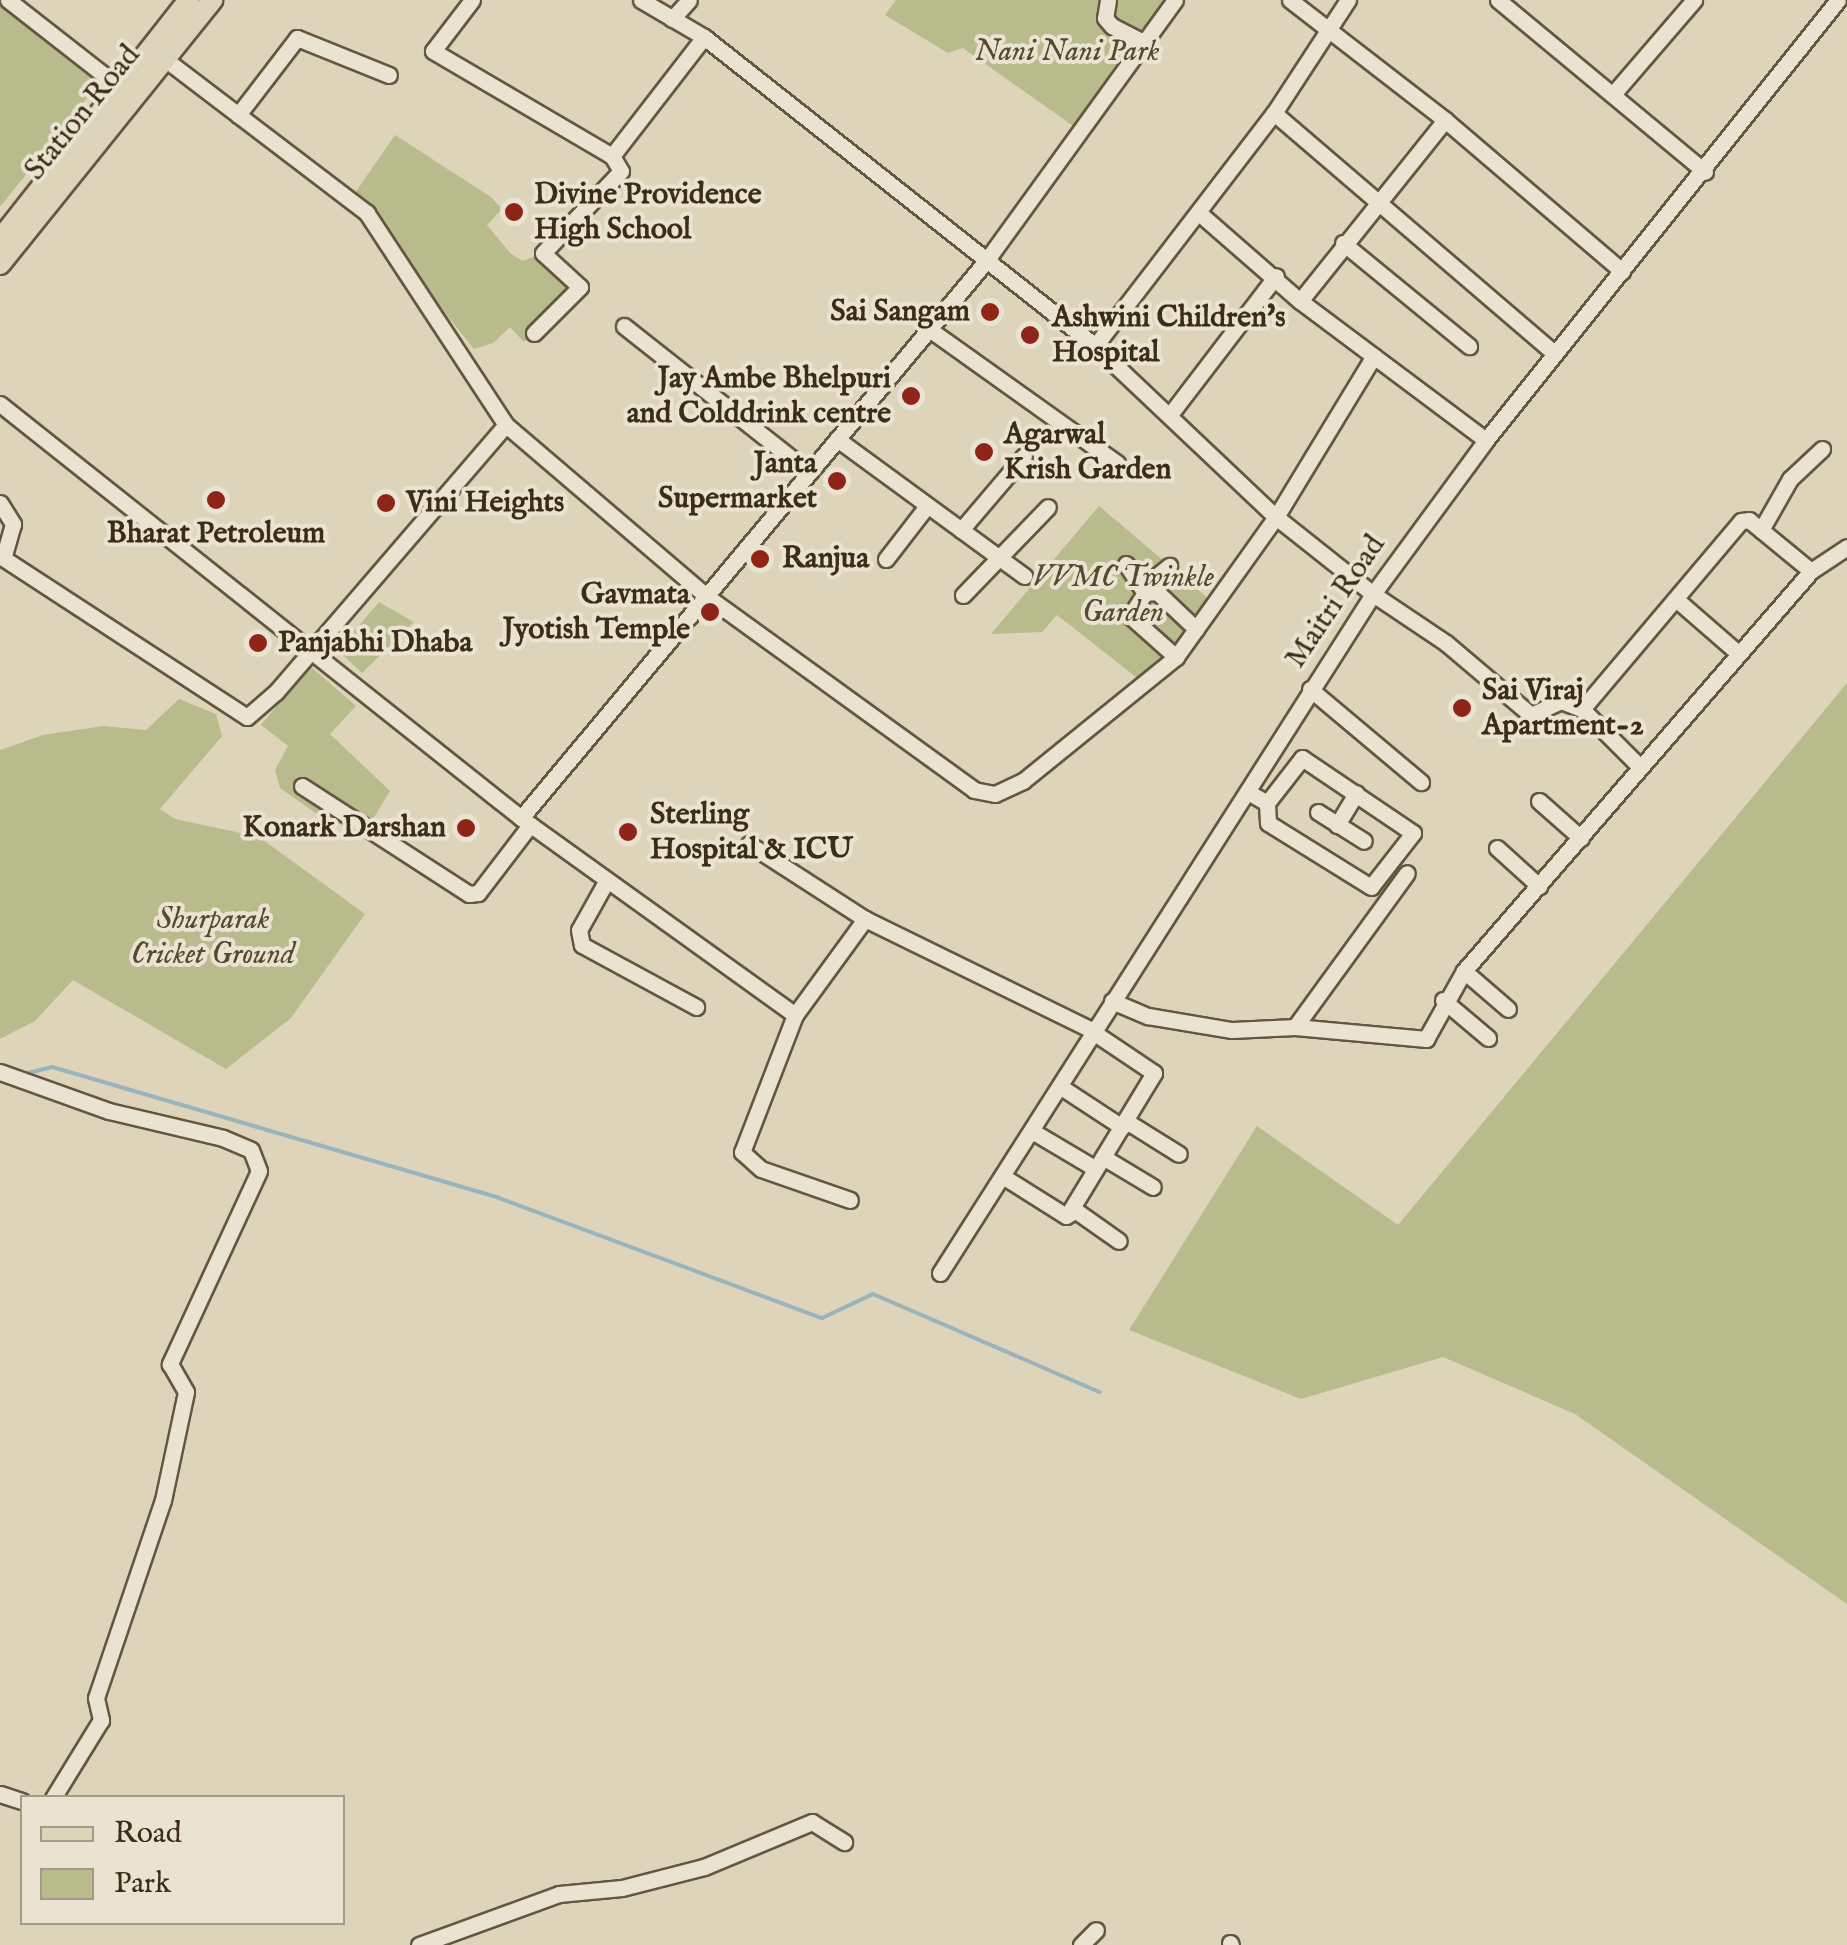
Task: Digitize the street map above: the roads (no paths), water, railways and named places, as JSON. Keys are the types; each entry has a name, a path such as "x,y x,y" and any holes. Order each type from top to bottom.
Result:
{"main road":[{"name":"Station Road","path":"158,54 189,0"},
{"name":"Station Road","path":"2,253 158,54 212,0"}],"street":[{"path":"8,0 126,93"},
{"path":"472,0 433,52 612,156 621,171 544,253 580,287 534,333"},
{"path":"641,0 704,38 1095,346 1172,412 1276,517 1373,594 1537,716 1555,704 1582,708 1639,766"},
{"path":"672,20 690,0"},
{"path":"1108,0 1105,18 1112,26 1144,42"},
{"path":"302,786 470,894 478,893 526,821 706,595 986,261 1175,0"},
{"path":"1290,0 1446,120 1622,270"},
{"path":"1095,346 1274,113 1348,0"},
{"path":"1498,0 1705,172"},
{"path":"1614,93 1694,0"},
{"name":"Maitri Road","path":"940,1273 1373,594 1486,440 1705,172 1838,0"},
{"path":"238,115 298,38 389,76"},
{"path":"612,156 704,38"},
{"path":"158,54 367,213 506,425 706,595 974,790 995,794 1023,781 1176,658 1276,517 1374,356"},
{"path":"1274,113 1374,203 1555,354"},
{"path":"1300,301 1374,203 1446,120"},
{"path":"1199,213 1276,276 1300,301 1486,440"},
{"path":"1343,243 1470,346"},
{"path":"1172,412 1276,276"},
{"path":"624,326 809,472"},
{"path":"929,329 1117,463"},
{"path":"0,404 526,821 795,1015"},
{"path":"0,504 13,524 2,560 247,717 261,709 506,425"},
{"path":"837,439 1024,576"},
{"path":"1761,530 1790,479 1822,449"},
{"path":"961,530 1024,456"},
{"path":"886,559 928,506"},
{"path":"963,595 1048,507"},
{"path":"1582,708 1742,521 1761,530 1811,571"},
{"path":"1112,1001 1148,1016 1232,1030 1295,1027 1426,1039 1444,1000 1464,971 1634,780 1639,766 1811,571 1847,547"},
{"path":"1126,564 1196,629"},
{"path":"1170,566 1150,586 1130,616 1176,658"},
{"path":"1677,600 1738,653"},
{"path":"1310,689 1421,782"},
{"path":"1302,758 1413,833 1371,887 1268,823 1267,803 1302,758"},
{"path":"1248,792 1267,803"},
{"path":"1337,825 1356,792"},
{"path":"1539,800 1581,838"},
{"path":"1318,812 1364,841"},
{"path":"749,844 866,919 1094,1032 1154,1073 1073,1212 1066,1216 1004,1177"},
{"path":"1497,848 1539,886"},
{"path":"1295,1027 1406,873"},
{"path":"607,880 579,930 582,945 696,1007"},
{"path":"850,1200 761,1169 742,1152 795,1015 866,919"},
{"path":"1464,971 1508,1009"},
{"path":"1444,1000 1488,1038"},
{"path":"11,1075 109,1111 223,1138 251,1150 258,1171 170,1364 186,1392 163,1500 96,1698 101,1720 55,1795"},
{"path":"1060,1087 1179,1154"},
{"path":"1032,1130 1154,1187"},
{"path":"1073,1212 1119,1241"},
{"path":"419,1945 559,1894 704,1867 812,1822 844,1842"},
{"path":"1081,1945 1096,1930"}],"waterway":[{"path":"24,1074 52,1067 499,1198 822,1318 873,1294 1100,1392"}],"place":[{"name":"Divine Providence High School","path":"514,212"},
{"name":"Sai Sangam","path":"990,312"},
{"name":"Ashwini Children's Hospital","path":"1030,335"},
{"name":"Jay Ambe Bhelpuri and Colddrink centre","path":"911,396"},
{"name":"Agarwal Krish Garden","path":"984,452"},
{"name":"Janta Supermarket","path":"837,481"},
{"name":"Bharat Petroleum","path":"216,500"},
{"name":"Vini Heights","path":"386,503"},
{"name":"Ranjua","path":"760,559"},
{"name":"Gavmata Jyotish Temple","path":"710,612"},
{"name":"Panjabhi Dhaba","path":"258,643"},
{"name":"Sai Viraj Apartment-2","path":"1462,708"},
{"name":"Konark Darshan","path":"466,828"},
{"name":"Sterling Hospital & ICU","path":"628,832"}],"park label":[{"name":"Nani Nani Park","path":"1067,52"},
{"name":"VVMC Twinkle Garden","path":"1123,595"},
{"name":"Shurparak Cricket Ground","path":"213,937"}]}
